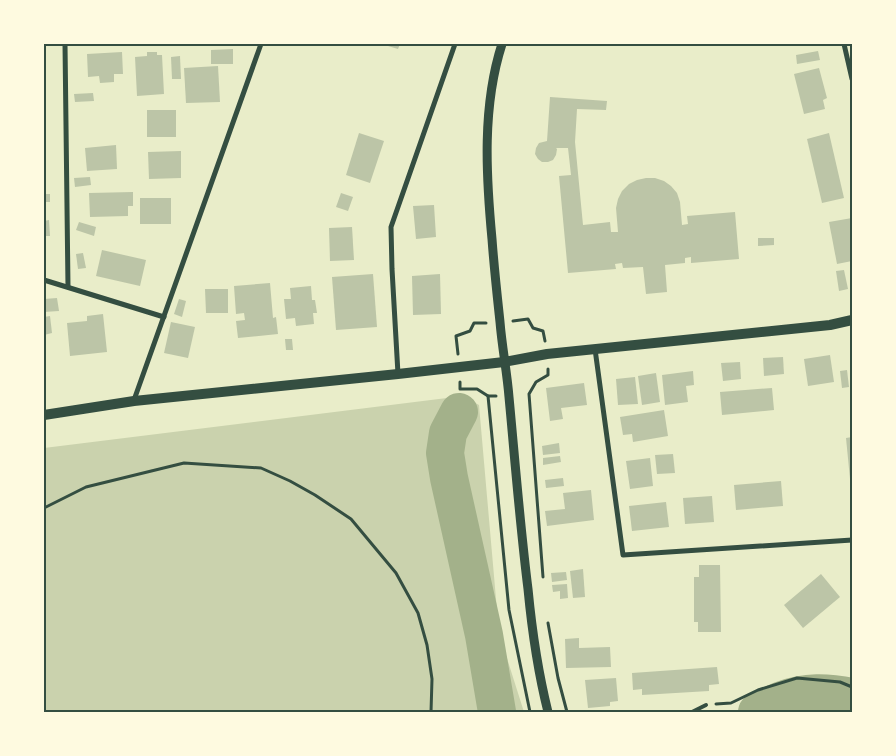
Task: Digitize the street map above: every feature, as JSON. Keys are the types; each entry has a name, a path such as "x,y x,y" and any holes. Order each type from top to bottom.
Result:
{"main road":[{"path":"44,415 134,401 398,374 504,362 547,354 830,325 852,320"}],"street":[{"path":"65,44 68,287"},
{"path":"134,401 261,44"},
{"path":"398,374 391,227 455,44"},
{"path":"502,44 494,76 490,105 487,162 488,197 532,631 541,685 548,712"},
{"path":"844,44 852,79"},
{"path":"44,280 164,317"},
{"path":"595,349 623,555 852,540"}],"lane":[{"path":"692,712 706,705"}],"path":[{"path":"544,586 530,394 536,382 548,374 547,354"},
{"path":"44,508 86,486 184,463 261,468 290,481 315,495 350,519 396,573 418,612 427,645 432,679 431,712"},
{"path":"547,614 558,678 567,712"},
{"path":"706,705 731,703 758,690 798,678 840,682 852,687"}],"green space":[{"path":"463,396 479,405 499,633 524,712 44,712 44,448"}],"building":[{"path":"389,44 400,44 398,49 388,46"},
{"path":"233,49 233,64 211,64 211,50"},
{"path":"818,51 820,60 797,64 796,55"},
{"path":"122,52 123,74 114,74 114,82 100,83 99,76 88,77 87,54"},
{"path":"147,52 157,52 157,55 162,55 164,94 137,96 135,57 147,56"},
{"path":"180,56 181,79 172,79 171,57"},
{"path":"218,66 220,102 186,103 184,68"},
{"path":"819,68 827,98 823,100 825,109 804,114 794,74"},
{"path":"93,93 94,101 75,102 74,94"},
{"path":"550,97 607,101 606,110 577,109 575,142 583,225 610,222 611,232 618,232 616,208 622,191 629,184 637,180 655,178 664,181 677,193 680,202 682,225 688,224 687,216 735,212 739,259 691,263 691,257 685,258 685,263 665,265 667,292 646,294 643,267 623,268 622,263 615,264 616,269 568,273 559,176 571,175 568,148 556,148 556,155 553,160 548,162 542,162 535,154 539,143 547,141"},
{"path":"147,110 176,110 176,137 147,137"},
{"path":"359,133 384,141 370,183 346,175"},
{"path":"829,133 844,198 822,203 807,139"},
{"path":"116,145 117,169 87,171 85,148"},
{"path":"181,151 181,178 149,179 148,152"},
{"path":"90,177 91,185 75,187 74,178"},
{"path":"133,192 133,206 128,206 128,216 90,217 89,193"},
{"path":"341,193 353,197 348,211 336,207"},
{"path":"44,194 50,194 50,202 44,202"},
{"path":"140,198 171,198 171,224 140,224"},
{"path":"434,205 436,237 416,239 413,206"},
{"path":"852,218 852,261 837,264 829,222"},
{"path":"49,220 50,236 44,236 44,221"},
{"path":"79,222 96,227 94,236 76,230"},
{"path":"352,227 354,260 330,261 329,228"},
{"path":"758,238 774,238 774,245 758,246"},
{"path":"102,250 146,260 140,286 96,276"},
{"path":"83,253 86,268 78,269 76,254"},
{"path":"844,270 848,289 839,291 836,271"},
{"path":"373,274 377,327 336,330 332,277"},
{"path":"440,274 441,314 413,315 412,276"},
{"path":"270,283 273,318 276,317 278,334 238,338 236,321 245,320 244,313 236,314 234,286"},
{"path":"311,286 312,300 315,300 317,313 313,313 314,324 296,326 295,318 286,319 284,299 291,299 290,288"},
{"path":"205,289 228,289 228,313 206,313"},
{"path":"57,298 59,311 44,312 44,299"},
{"path":"179,299 186,301 182,317 174,314"},
{"path":"103,314 107,352 70,356 67,323 87,321 87,316"},
{"path":"50,316 52,333 44,335 44,317"},
{"path":"171,322 195,327 188,358 164,353"},
{"path":"285,339 292,339 293,350 286,350"},
{"path":"830,355 834,382 808,386 804,359"},
{"path":"783,357 784,374 764,376 763,358"},
{"path":"740,362 741,379 723,381 721,363"},
{"path":"847,370 849,387 842,388 840,371"},
{"path":"693,371 694,385 686,386 688,402 665,405 662,375"},
{"path":"656,373 660,402 642,405 638,376"},
{"path":"635,377 638,404 618,405 616,379"},
{"path":"584,383 587,405 561,408 563,419 550,421 546,388"},
{"path":"772,388 774,410 722,415 720,392"},
{"path":"664,410 668,436 633,442 632,434 623,435 620,417"},
{"path":"852,437 852,489 851,489 846,438"},
{"path":"559,443 560,453 543,455 542,446"},
{"path":"673,454 675,473 657,474 655,455"},
{"path":"560,456 561,462 543,465 543,458"},
{"path":"650,458 653,486 630,489 626,461"},
{"path":"563,478 564,486 546,488 545,480"},
{"path":"781,481 783,506 736,510 734,485"},
{"path":"591,490 594,520 547,526 545,511 565,509 563,493"},
{"path":"712,496 714,522 685,524 683,498"},
{"path":"666,502 669,527 632,531 629,506"},
{"path":"699,565 720,565 721,632 698,632 698,622 694,622 694,577 699,577"},
{"path":"583,569 585,597 573,598 570,571"},
{"path":"566,572 567,580 552,582 551,573"},
{"path":"821,574 840,597 803,628 784,605"},
{"path":"567,584 568,598 560,599 560,591 553,592 552,585"},
{"path":"579,638 579,648 610,647 611,667 566,668 565,639"},
{"path":"717,667 719,684 709,685 709,691 642,695 642,689 633,690 632,673"},
{"path":"616,678 618,701 610,702 610,706 588,708 585,680"}],"waterway":[{"path":"459,412 448,433 445,453 484,635 497,712"},
{"path":"757,712 779,701 800,695 825,693 852,697"}]}
